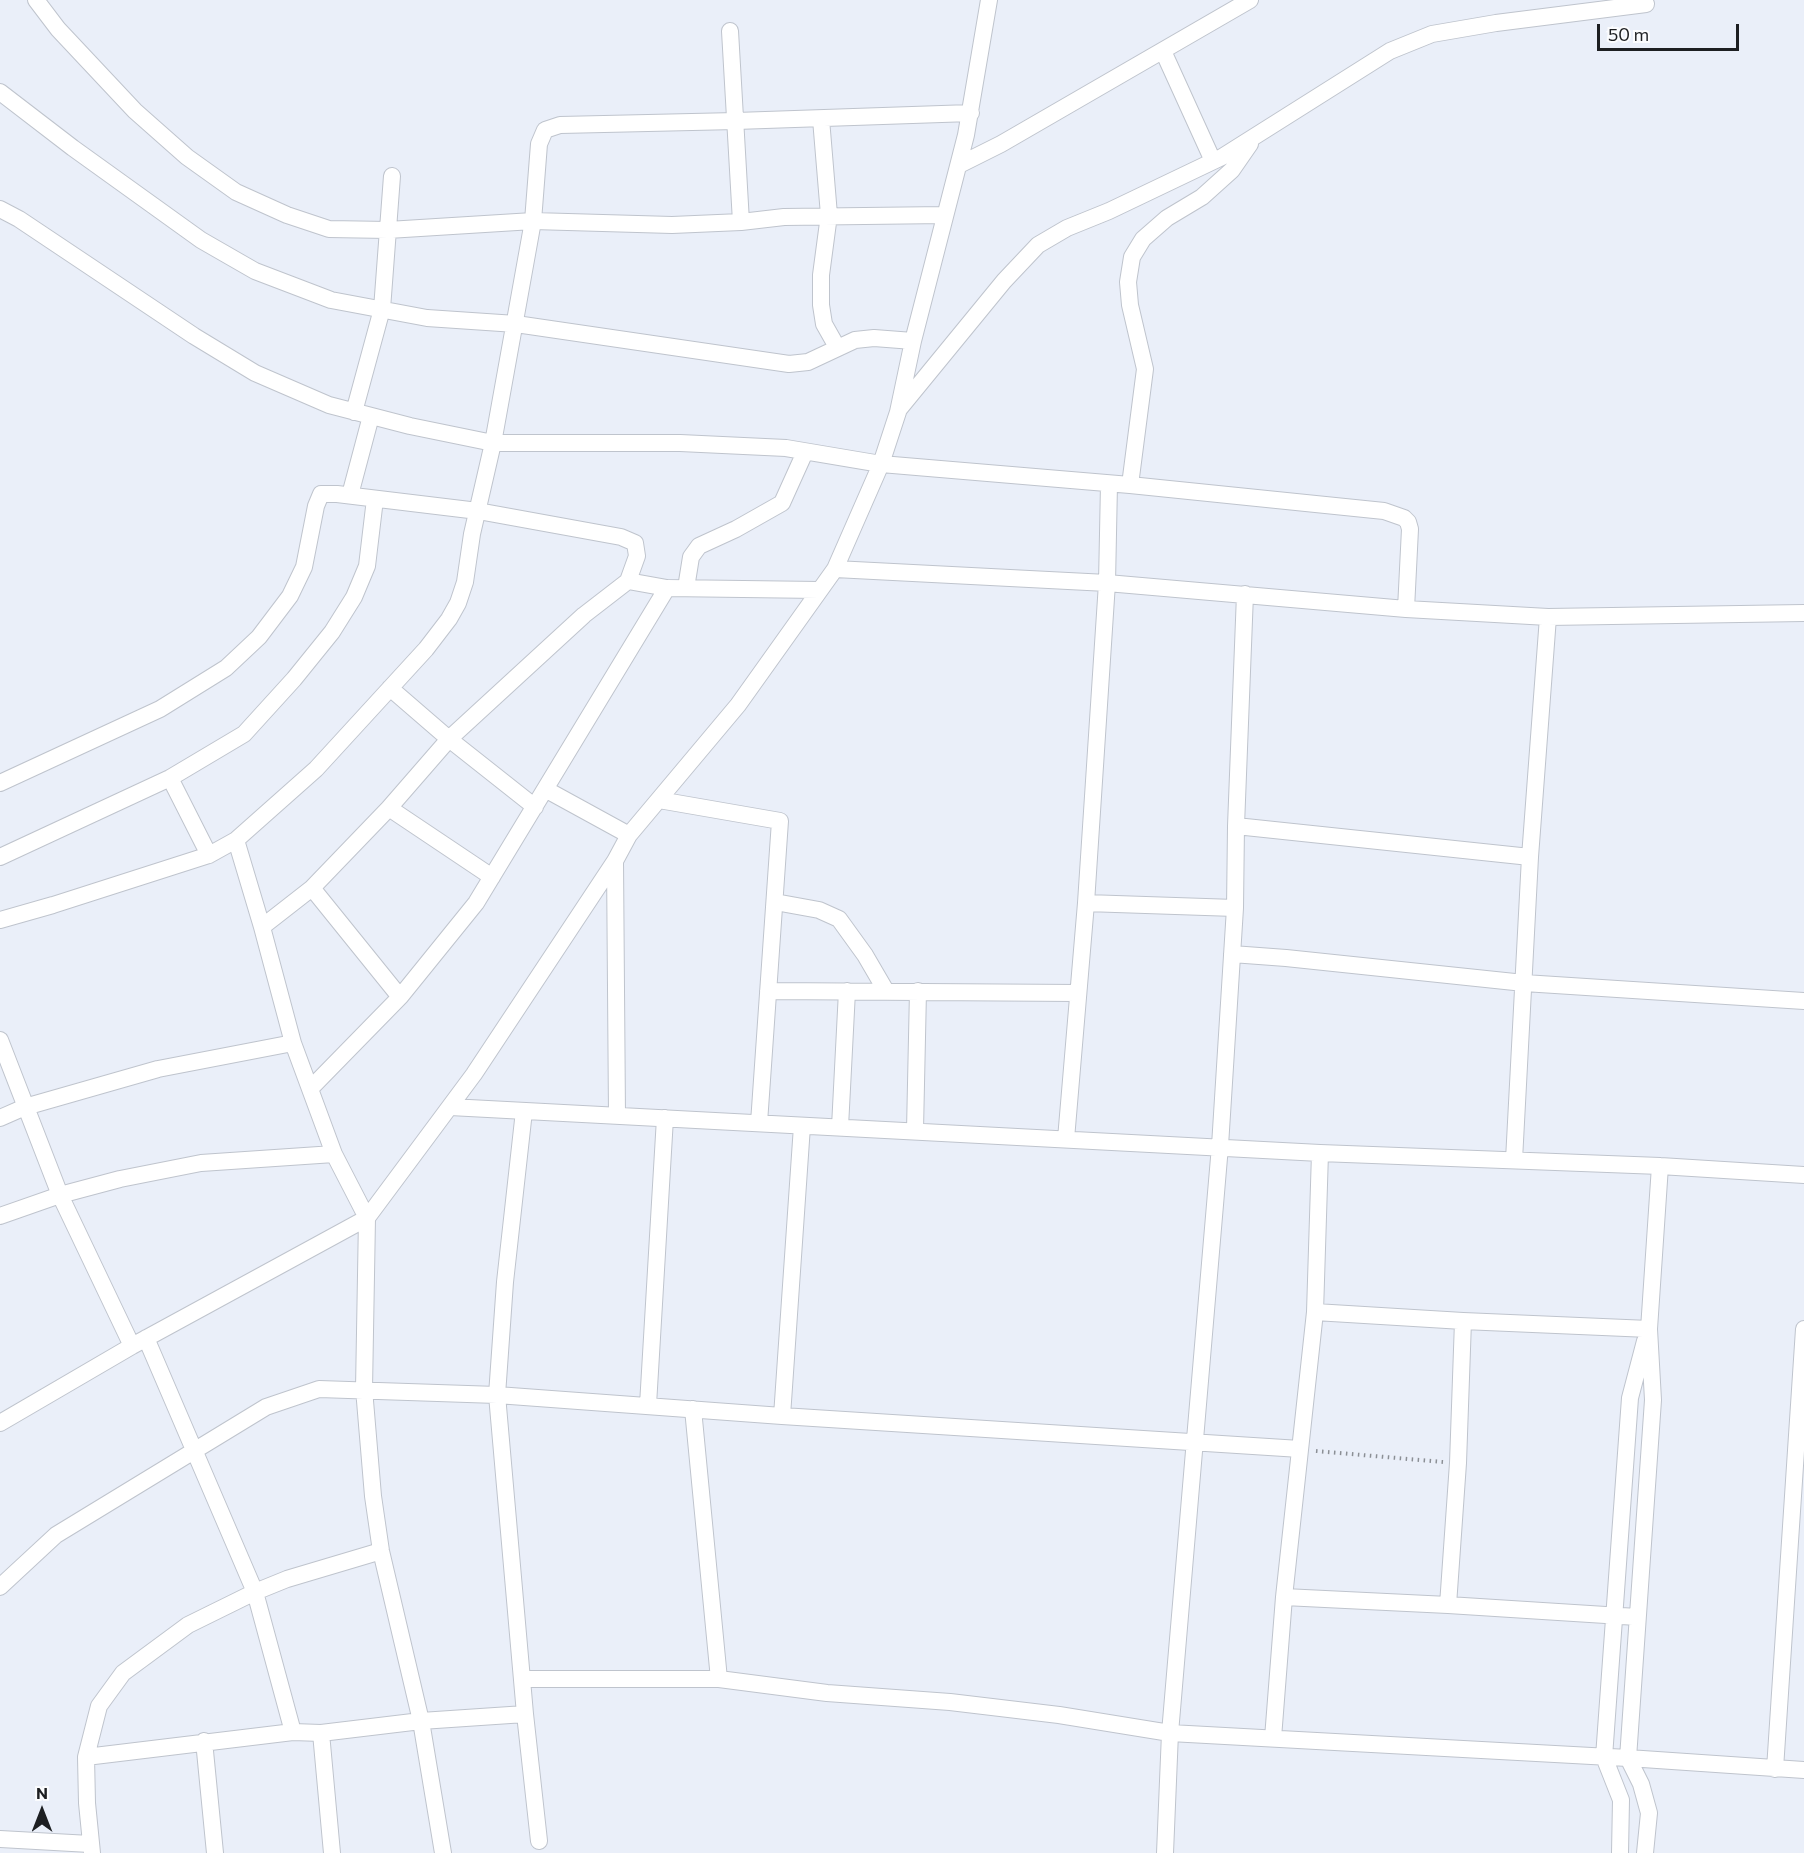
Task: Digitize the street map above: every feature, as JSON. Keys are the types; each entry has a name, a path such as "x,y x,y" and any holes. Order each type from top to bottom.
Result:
{"street":[{"path":"36,0 57,29 135,111 187,157 236,192 287,215 329,229 388,230 533,221 672,225 829,215 945,215"},
{"path":"0,1423 139,1342 367,1218 474,1074 615,861 629,836 738,705 834,569 881,464 898,412 970,113 989,0"},
{"path":"958,165 1001,144 1250,0"},
{"path":"898,412 1004,281 1038,245 1067,228 1109,211 1213,161 1254,138 1390,51 1432,34 1496,23 1646,4"},
{"path":"730,31 741,222"},
{"path":"1163,51 1213,161"},
{"path":"0,92 73,148 201,240 255,271 331,300 427,318 516,324 789,364 808,362 855,340 874,338 914,341"},
{"path":"0,920 209,855 236,840 316,769 426,649 458,603 465,582 516,324 533,221 539,144 545,130 560,124 821,119 970,113"},
{"path":"821,119 829,215 821,275 821,305 824,324 837,347"},
{"path":"1130,485 1145,369 1130,305 1128,282 1132,257 1143,239 1167,218 1202,197 1232,170 1254,138"},
{"path":"354,412 382,309 392,176"},
{"path":"0,209 19,219 194,336 255,373 329,405 410,426 493,442 680,443 786,448 881,464 1384,510 1408,522 1410,529 1406,609"},
{"path":"350,495 371,416"},
{"path":"686,588 692,557 699,546 736,530 782,503 805,452"},
{"path":"1066,1139 1086,903 1107,583 1109,484"},
{"path":"0,783 160,709 226,668 260,637 290,596 304,567 319,497 328,493 478,511 621,537 632,541 637,548 637,556 628,581 584,615 449,739 389,808 312,888 262,927"},
{"path":"0,857 170,778 244,734 294,679 332,632 354,597 367,566 375,498"},
{"path":"834,569 1107,583 1406,609 1548,617 1804,613"},
{"path":"628,581 667,588 819,590"},
{"path":"310,1089 400,997 476,903 667,588"},
{"path":"1165,1853 1170,1733 1220,1146 1235,908 1245,594"},
{"path":"1514,1160 1530,857 1548,617"},
{"path":"390,688 449,739 535,807"},
{"path":"170,778 209,855"},
{"path":"545,789 629,836"},
{"path":"659,800 780,821 759,1123"},
{"path":"389,808 492,877"},
{"path":"1236,826 1530,857"},
{"path":"236,840 293,1042 334,1154 367,1218 364,1389 373,1496 381,1551 421,1721 443,1853"},
{"path":"615,861 617,1116"},
{"path":"312,888 400,997"},
{"path":"775,902 819,910 839,919 865,955 886,991"},
{"path":"1086,903 1235,908"},
{"path":"1232,954 1524,983 1804,1001"},
{"path":"768,991 1078,993"},
{"path":"840,1127 846,991"},
{"path":"915,1130 918,991"},
{"path":"0,1040 60,1195 195,1452 255,1592 292,1732"},
{"path":"0,1118 25,1107 158,1069 293,1042"},
{"path":"450,1107 1320,1153 1660,1166 1804,1175"},
{"path":"524,1111 505,1282 497,1395 525,1714 539,1841"},
{"path":"648,1405 665,1118"},
{"path":"782,1416 802,1126"},
{"path":"1273,1738 1284,1597 1315,1312 1320,1153"},
{"path":"0,1216 60,1195 120,1179 201,1163 334,1154"},
{"path":"1645,1853 1648,1813 1641,1784 1628,1758 1653,1400 1649,1329 1660,1166"},
{"path":"1315,1312 1649,1329"},
{"path":"1448,1605 1458,1463 1463,1321"},
{"path":"1620,1853 1622,1800 1604,1757 1629,1398 1649,1329"},
{"path":"1775,1769 1799,1492 1804,1329"},
{"path":"0,1587 56,1535 266,1407 319,1389 497,1395 782,1416 1300,1449"},
{"path":"693,1409 719,1678"},
{"path":"0,1839 91,1848 86,1757 99,1706 123,1672 188,1625 255,1592 287,1579 381,1551"},
{"path":"1284,1597 1637,1617"},
{"path":"522,1679 719,1678 827,1693 950,1702 1170,1733 1804,1770"},
{"path":"86,1757 292,1732 321,1733 421,1721 525,1714"},
{"path":"321,1733 332,1853"},
{"path":"204,1742 215,1853"}],"path":[{"path":"1300,1449 1458,1463"}]}
